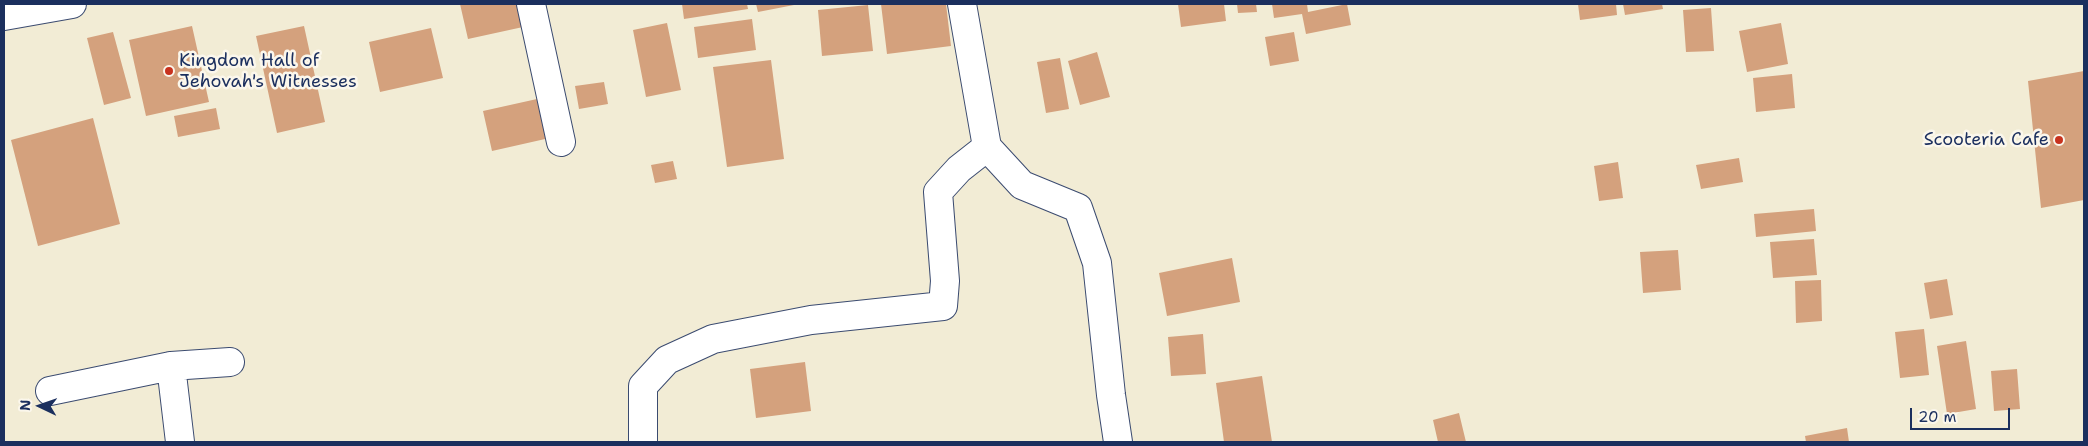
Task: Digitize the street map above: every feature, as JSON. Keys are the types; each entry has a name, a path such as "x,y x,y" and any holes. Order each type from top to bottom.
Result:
{"street":[{"path":"4,16 72,4"},
{"path":"531,4 561,142"},
{"path":"962,4 986,147 1022,185 1078,208 1096,263 1118,442"},
{"path":"643,442 643,386 668,360 713,339 810,320 943,306 945,281 938,192 959,169 986,147"},
{"path":"50,391 171,366 230,362"},
{"path":"171,366 180,442"}],"building":[{"path":"460,4 518,4 523,27 468,39"},
{"path":"682,4 747,4 748,9 684,19"},
{"path":"756,4 794,4 794,5 758,12"},
{"path":"881,4 946,4 951,46 887,54"},
{"path":"1178,4 1224,4 1226,21 1181,27"},
{"path":"1237,4 1256,4 1257,12 1238,13"},
{"path":"1272,4 1307,4 1308,12 1347,4 1351,25 1306,34 1302,14 1274,18"},
{"path":"1578,4 1616,4 1617,15 1580,20"},
{"path":"1623,4 1662,4 1663,9 1625,15"},
{"path":"868,5 873,51 822,56 818,10"},
{"path":"1711,8 1714,51 1686,52 1683,10"},
{"path":"752,19 756,50 698,58 694,27"},
{"path":"667,23 681,90 646,97 633,30"},
{"path":"1781,23 1788,64 1747,72 1739,31"},
{"name":"Kingdom Hall of Jehovah's Witnesses","path":"192,26 209,102 146,116 129,40"},
{"path":"304,26 325,122 277,133 256,36"},
{"path":"431,28 443,78 380,92 369,42"},
{"path":"113,32 131,98 104,105 87,38"},
{"path":"1294,32 1299,61 1270,66 1265,37"},
{"path":"1097,52 1110,97 1080,105 1068,61"},
{"path":"1060,58 1069,109 1046,113 1037,62"},
{"path":"771,60 784,159 727,167 713,67"},
{"name":"Scooteria Cafe","path":"2084,71 2084,200 2041,208 2028,81"},
{"path":"1792,74 1795,108 1756,112 1753,78"},
{"path":"604,82 608,104 579,109 575,86"},
{"path":"546,97 554,137 492,151 483,111"},
{"path":"216,108 220,129 178,137 174,116"},
{"path":"93,118 120,224 38,246 11,140"},
{"path":"1739,158 1743,182 1701,189 1696,165"},
{"path":"673,161 677,179 655,183 651,165"},
{"path":"1618,162 1623,198 1599,201 1594,166"},
{"path":"1814,209 1816,231 1756,237 1754,214"},
{"path":"1814,239 1817,275 1773,278 1770,242"},
{"path":"1678,250 1681,290 1643,293 1640,252"},
{"path":"1232,258 1240,302 1167,316 1159,273"},
{"path":"1947,279 1953,315 1930,319 1924,283"},
{"path":"1821,280 1822,321 1796,323 1795,281"},
{"path":"1924,329 1929,375 1900,378 1895,332"},
{"path":"1203,334 1206,374 1171,376 1168,337"},
{"path":"1966,341 1976,409 1947,414 1937,346"},
{"path":"805,362 811,411 756,418 750,369"},
{"path":"2017,369 2020,409 1994,411 1991,371"},
{"path":"1262,376 1272,442 1224,442 1216,383"},
{"path":"1459,413 1466,442 1438,442 1433,420"},
{"path":"1847,428 1849,442 1806,442 1805,436"}],"place":[{"name":"Kingdom Hall of Jehovah's Witnesses","path":"169,71"},
{"name":"Scooteria Cafe","path":"2059,140"}]}
